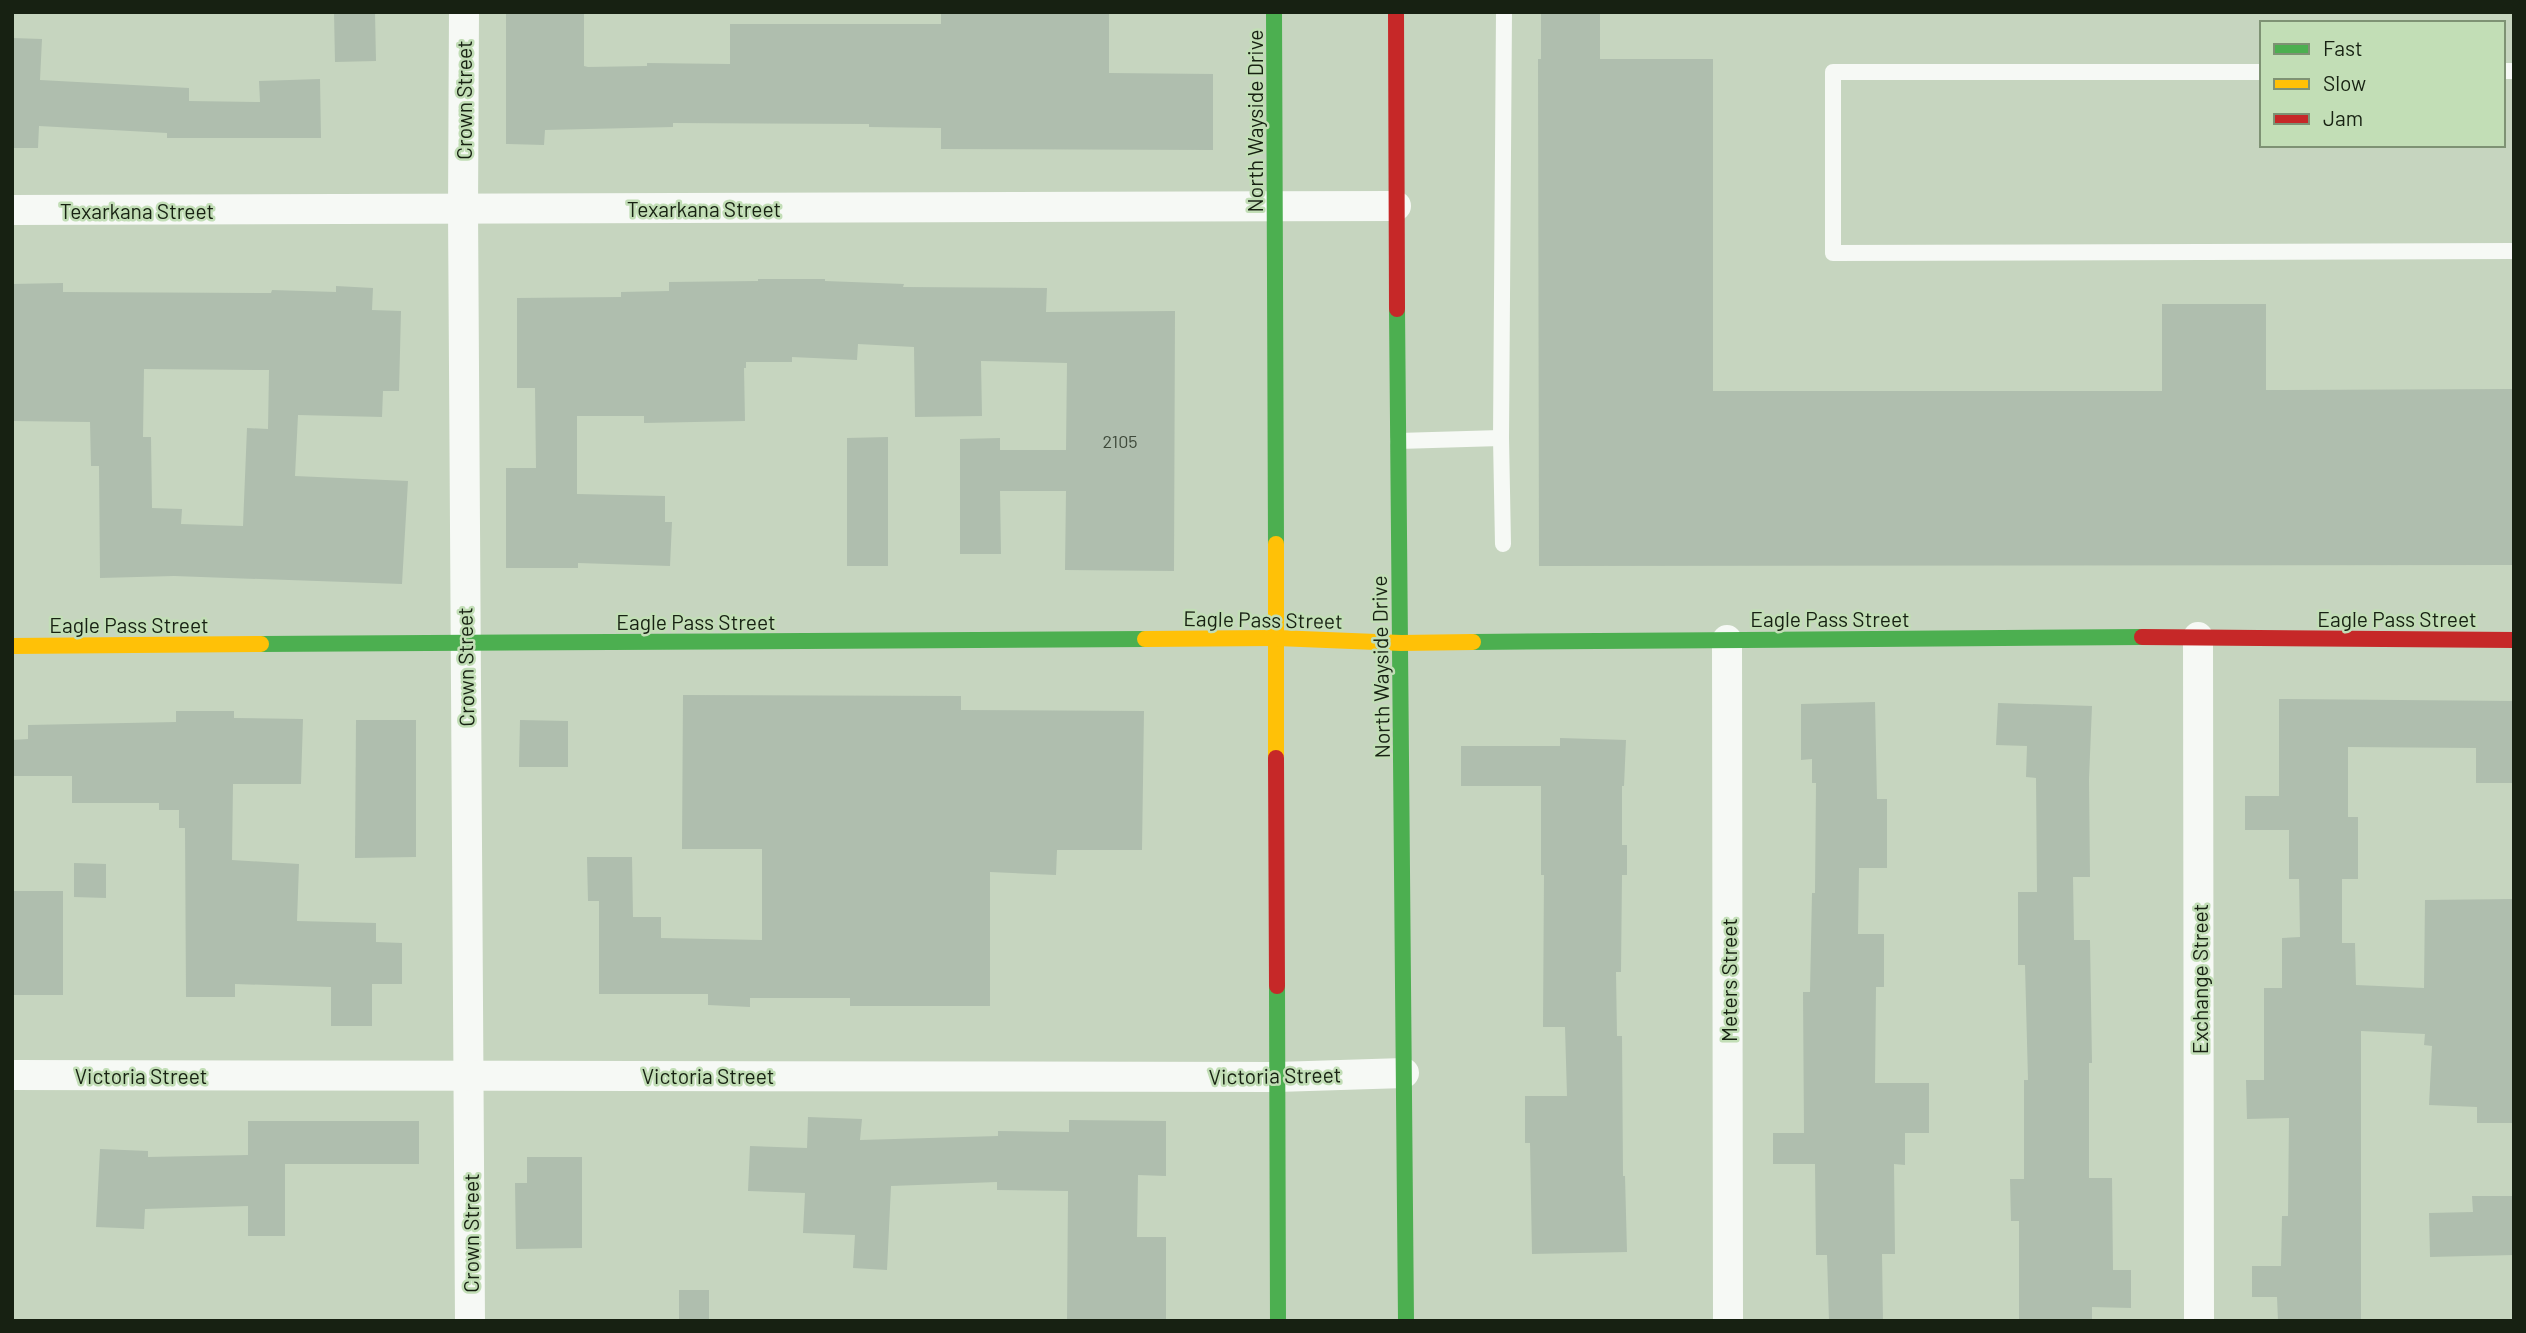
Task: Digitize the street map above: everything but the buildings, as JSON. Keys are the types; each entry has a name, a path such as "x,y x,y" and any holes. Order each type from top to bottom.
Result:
{"main road":[{"name":"North Wayside Drive","path":"1274,12 1278,1321"},
{"name":"North Wayside Drive","path":"1396,12 1406,1321"},
{"name":"Eagle Pass Street","path":"12,646 1278,638 1401,643 2198,637 2514,640"}],"street":[{"name":"Crown Street","path":"464,12 470,1321"},
{"name":"Texarkana Street","path":"12,210 1396,206"},
{"name":"Exchange Street","path":"2198,637 2199,1321"},
{"name":"Meters Street","path":"1727,640 1728,1321"},
{"name":"Victoria Street","path":"12,1075 1278,1077 1404,1073"}],"lane":[{"path":"1503,544 1504,12"},
{"path":"2260,72 1833,72 1833,253 2514,251"},
{"path":"1398,441 1502,438"}],"traffic: fast":[{"path":"1274,12 1276,544"},
{"path":"1397,309 1406,1321"},
{"path":"1473,642 2142,637"},
{"path":"261,644 1145,639"},
{"path":"1277,986 1278,1321"}],"traffic: slow":[{"path":"1276,544 1276,758"},
{"path":"1145,639 1277,638 1401,643 1473,642"},
{"path":"12,646 261,644"}],"traffic: jam":[{"path":"1396,12 1397,309"},
{"path":"2142,637 2514,640"},
{"path":"1276,758 1277,986"}]}
